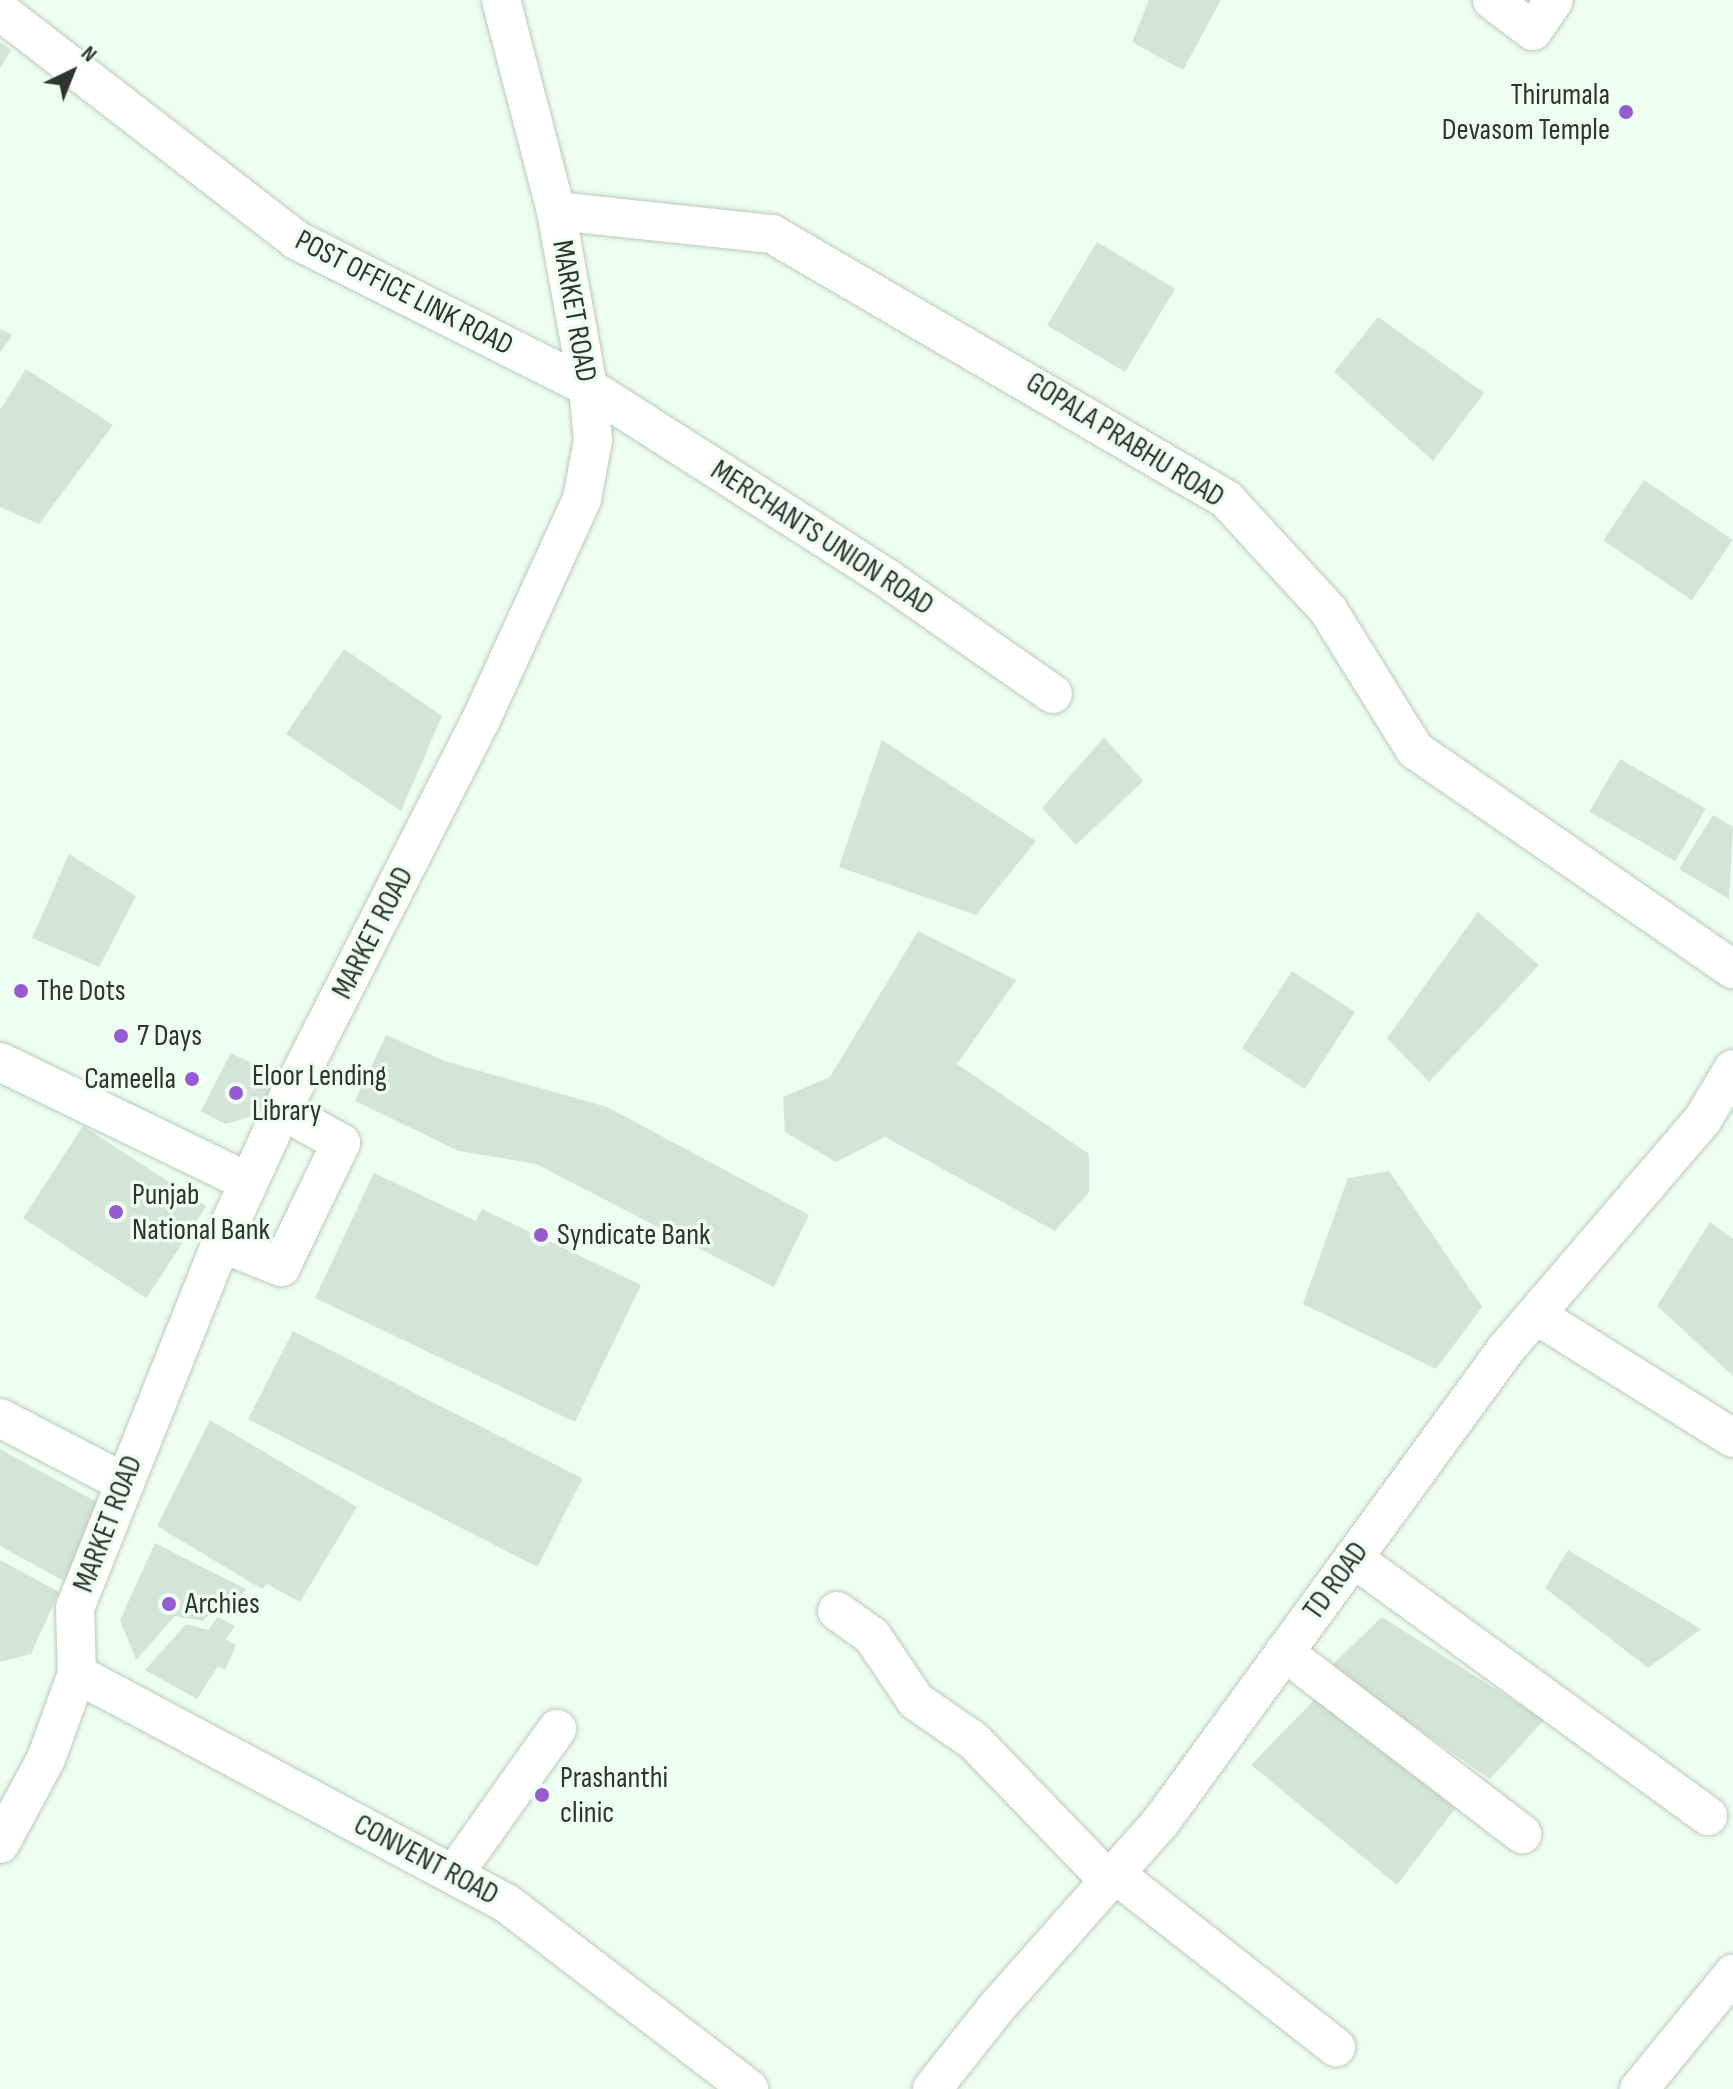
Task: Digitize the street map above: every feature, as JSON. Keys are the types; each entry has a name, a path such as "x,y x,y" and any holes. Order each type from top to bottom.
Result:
{"street":[{"name":"MARKET ROAD","path":"0,1844 46,1759 77,1674 75,1608 221,1243 282,1110 480,722 582,499 593,440 588,387 556,211 501,0"},
{"path":"1492,0 1533,31 1554,0"},
{"name":"POST OFFICE LINK ROAD","path":"0,11 296,240 588,387"},
{"name":"GOPALA PRABHU ROAD","path":"556,211 772,234 1226,499 1328,610 1415,750 1733,969"},
{"name":"MERCHANTS UNION ROAD","path":"588,387 888,579 1053,694"},
{"path":"0,1062 248,1182"},
{"name":"TD ROAD","path":"932,2089 1160,1823 1353,1558 1536,1315 1703,1119 1733,1069"},
{"path":"221,1243 281,1267 341,1143 282,1110"},
{"path":"1536,1315 1733,1438"},
{"path":"0,1418 123,1482"},
{"path":"1353,1558 1708,1816"},
{"path":"837,1611 872,1636 916,1701 974,1741 1112,1877 1336,2047"},
{"path":"1284,1652 1522,1834"},
{"name":"CONVENT ROAD","path":"77,1674 506,1903 749,2089"},
{"path":"454,1874 557,1729"},
{"path":"1639,2089 1733,1974"}],"building":[{"path":"1149,0 1221,0 1183,70 1132,42"},
{"path":"0,42 11,50 0,68"},
{"path":"1097,242 1175,289 1125,372 1047,325"},
{"path":"1378,317 1484,393 1433,461 1334,372"},
{"path":"0,329 12,335 0,353"},
{"path":"26,369 113,425 39,524 0,507 0,410"},
{"path":"1644,480 1733,540 1692,600 1603,541"},
{"path":"344,649 442,716 401,811 286,734"},
{"path":"1104,737 1143,781 1076,845 1042,808"},
{"path":"882,740 1036,841 976,915 839,867"},
{"path":"1620,759 1706,809 1675,861 1590,812"},
{"path":"1713,815 1733,827 1729,899 1679,869"},
{"path":"69,854 136,896 99,967 32,938"},
{"path":"1478,912 1539,965 1429,1082 1387,1038"},
{"path":"918,931 1016,980 957,1064 1089,1154 1089,1192 1055,1231 885,1137 836,1162 785,1132 783,1097 830,1077"},
{"path":"1292,971 1355,1012 1305,1089 1242,1048"},
{"path":"386,1035 445,1061 607,1107 809,1215 774,1287 536,1164 459,1151 355,1101"},
{"path":"231,1053 277,1076 257,1115 225,1124 201,1111"},
{"name":"Punjab National Bank","path":"83,1126 206,1206 146,1298 23,1218"},
{"path":"1389,1171 1482,1307 1436,1369 1303,1304 1348,1178"},
{"path":"374,1173 476,1221 482,1209 641,1285 575,1422 315,1298"},
{"path":"1710,1222 1733,1239 1733,1376 1657,1306"},
{"path":"293,1331 583,1479 538,1567 248,1419"},
{"path":"210,1420 357,1507 300,1602 267,1584 262,1589 157,1526"},
{"path":"0,1449 104,1506 64,1581 0,1546"},
{"path":"155,1543 246,1589 232,1613 217,1606 203,1621 175,1616 136,1660 120,1620"},
{"path":"1568,1550 1701,1629 1648,1668 1545,1588"},
{"path":"0,1560 59,1592 31,1654 0,1662"},
{"path":"218,1617 235,1626 226,1639 236,1645 225,1670 218,1666 197,1699 145,1670 186,1624 208,1630"},
{"path":"1382,1617 1544,1720 1490,1779 1330,1667"},
{"path":"1318,1696 1460,1802 1397,1885 1251,1765"}],"place":[{"name":"Thirumala Devasom Temple","path":"1626,112"},
{"name":"The Dots","path":"21,991"},
{"name":"7 Days","path":"121,1036"},
{"name":"Cameella","path":"192,1079"},
{"name":"Eloor Lending Library","path":"236,1093"},
{"name":"Punjab National Bank","path":"116,1212"},
{"name":"Syndicate Bank","path":"541,1235"},
{"name":"Archies","path":"169,1604"},
{"name":"Prashanthi clinic","path":"542,1795"}]}
